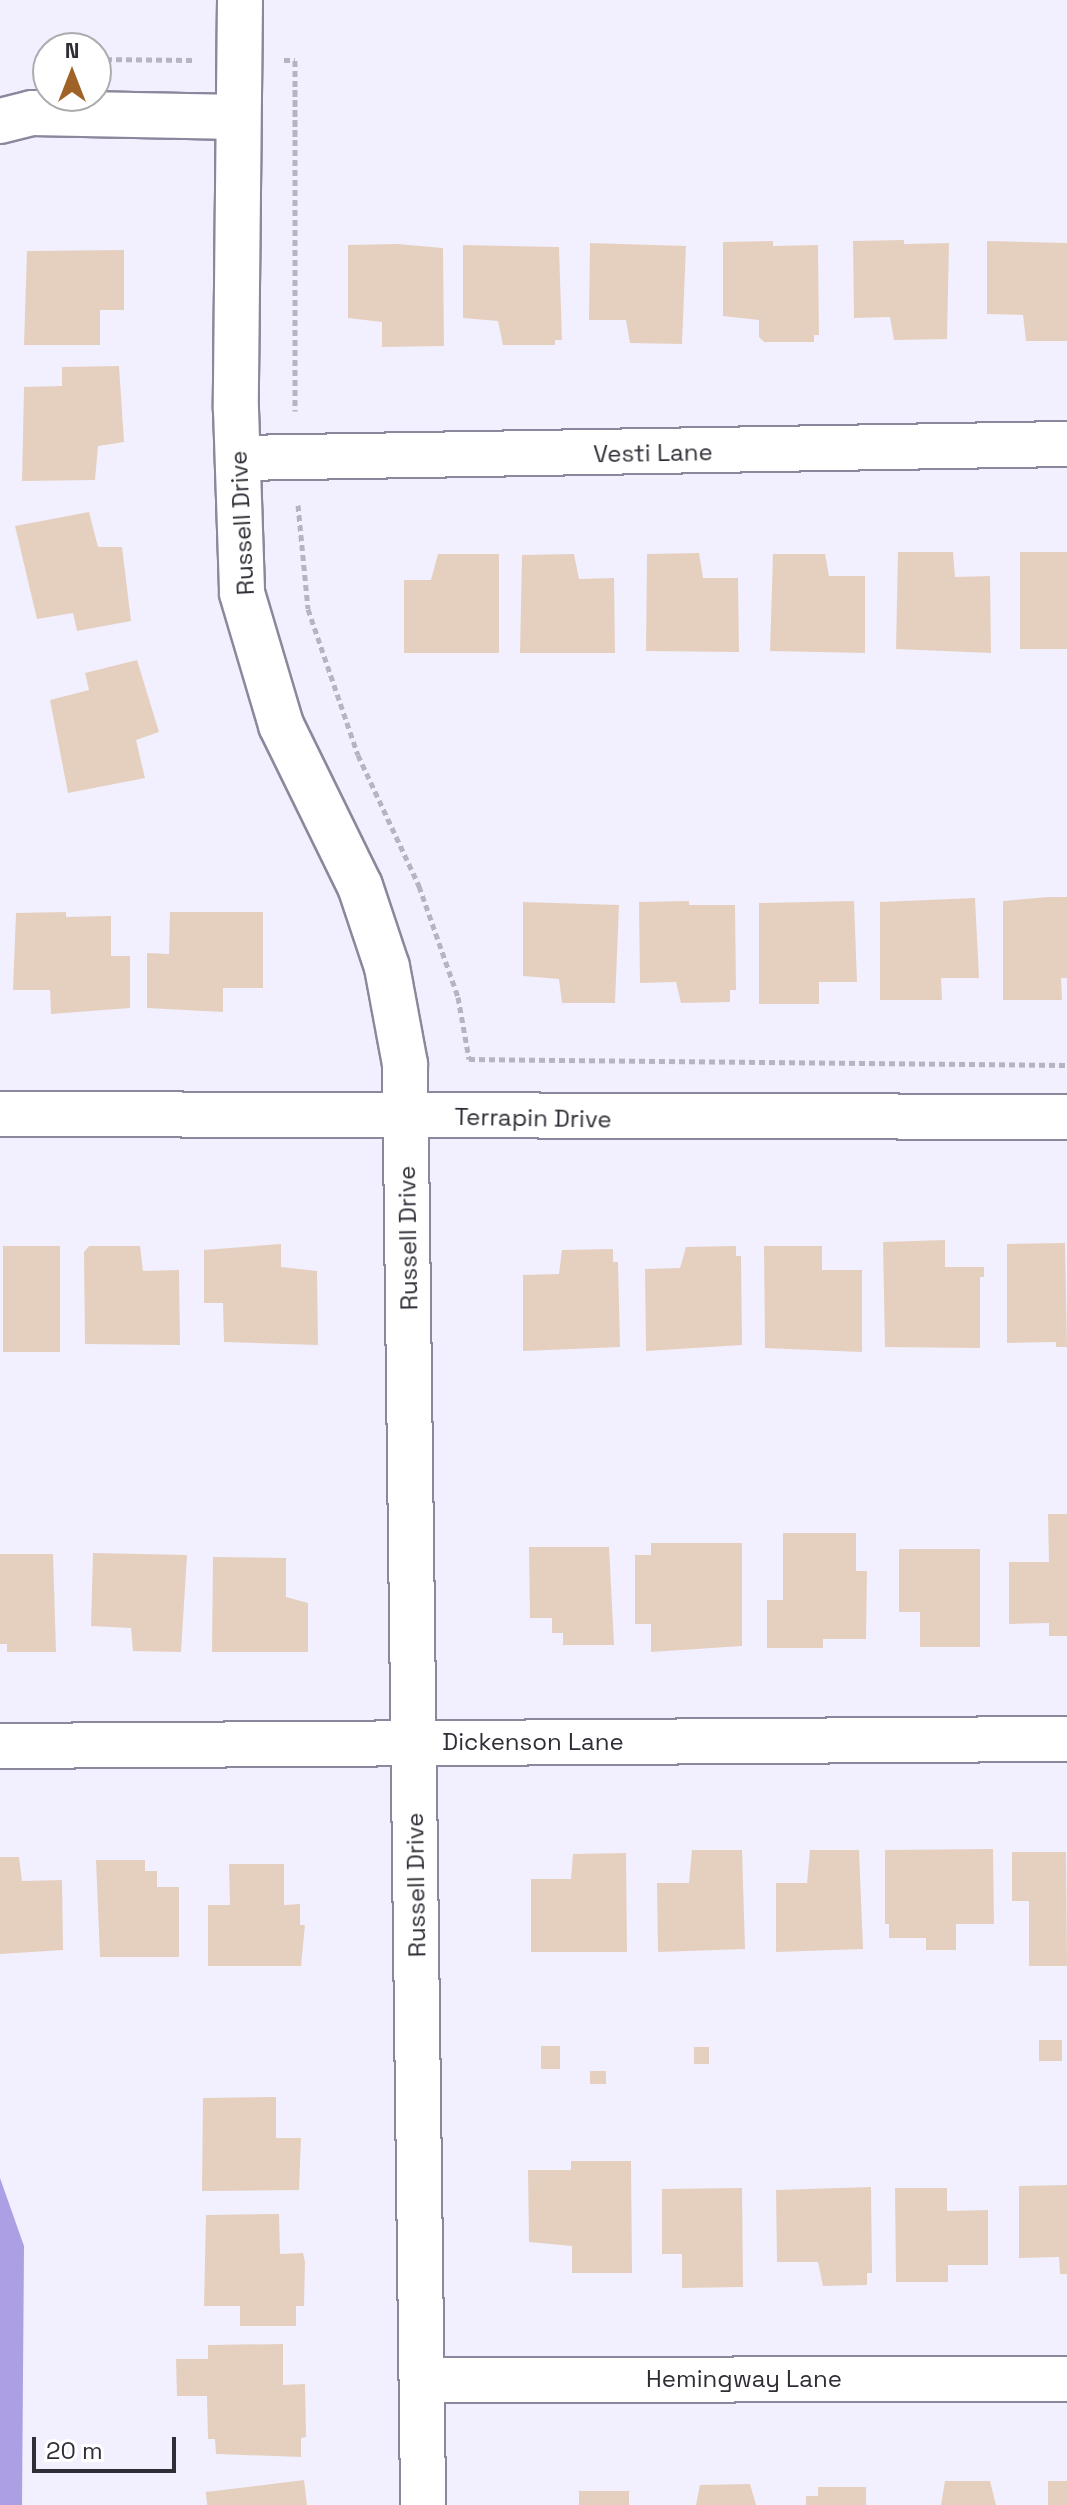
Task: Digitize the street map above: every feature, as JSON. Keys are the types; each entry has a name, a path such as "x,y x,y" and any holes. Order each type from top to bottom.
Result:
{"street":[{"name":"Russell Drive","path":"240,0 239,458 242,593 281,725 360,886 387,967 405,1064 423,2505"},
{"path":"0,121 32,113 238,117"},
{"name":"Vesti Lane","path":"239,458 1067,444"},
{"name":"Terrapin Drive","path":"0,1114 1067,1117"},
{"name":"Dickenson Lane","path":"0,1746 1067,1739"},
{"name":"Hemingway Lane","path":"422,2380 1067,2379"}],"path":[{"path":"112,59 196,60"},
{"path":"295,60 295,408"},
{"path":"298,495 308,609 358,755 419,886 458,997 469,1059 1067,1065"}],"shaded area":[{"path":"0,2178 24,2246 22,2505 0,2505"}],"building":[{"path":"904,240 904,244 949,243 947,339 894,340 890,317 854,318 853,241"},
{"path":"773,241 773,246 818,245 819,335 814,335 814,342 764,342 759,337 759,320 723,316 723,242"},
{"path":"987,241 1067,243 1067,341 1026,341 1023,315 987,314"},
{"path":"590,243 686,246 682,344 630,343 626,320 589,320"},
{"path":"397,244 443,248 444,346 382,347 382,322 348,318 348,245"},
{"path":"463,245 559,247 562,340 555,340 555,345 503,345 498,321 463,318"},
{"path":"124,250 124,310 100,310 100,345 24,345 27,251"},
{"path":"119,366 124,442 98,446 95,480 22,481 24,387 62,386 62,367"},
{"path":"89,512 98,547 122,547 131,621 77,631 73,613 37,619 15,526"},
{"path":"898,552 953,552 955,577 990,576 991,653 896,649"},
{"path":"1020,552 1067,552 1067,649 1020,649"},
{"path":"699,553 703,578 738,578 739,652 646,651 647,554"},
{"path":"438,554 499,554 499,653 404,653 404,580 431,580"},
{"path":"574,554 579,579 614,578 615,653 520,653 522,555"},
{"path":"773,554 825,554 829,576 865,576 865,653 770,651"},
{"path":"137,660 159,732 136,740 145,778 68,793 50,700 89,690 85,673"},
{"path":"1067,897 1067,978 1061,978 1062,1000 1003,1000 1003,901"},
{"path":"975,898 979,978 941,978 942,1000 880,1000 880,902"},
{"path":"689,901 689,905 735,905 736,990 730,990 730,1002 681,1003 676,982 640,983 639,902"},
{"path":"854,901 857,982 819,982 819,1004 759,1004 759,903"},
{"path":"523,902 619,905 615,1003 562,1003 559,979 523,976"},
{"path":"66,912 66,917 111,916 111,956 130,956 130,1008 51,1014 50,990 13,990 16,913"},
{"path":"170,912 263,912 263,988 223,988 223,1012 147,1008 147,953 169,954"},
{"path":"945,1240 945,1267 984,1267 984,1277 980,1277 980,1348 885,1347 883,1242"},
{"path":"1065,1243 1067,1347 1056,1347 1056,1342 1007,1343 1007,1244"},
{"path":"281,1244 281,1267 317,1271 318,1345 224,1342 223,1303 204,1303 204,1250"},
{"path":"3,1246 60,1246 60,1352 3,1352"},
{"path":"89,1246 140,1246 143,1271 179,1270 180,1345 85,1344 84,1252"},
{"path":"736,1246 736,1256 741,1256 742,1345 646,1351 645,1269 680,1268 686,1247"},
{"path":"764,1246 822,1246 822,1270 862,1270 862,1352 765,1348"},
{"path":"613,1249 613,1262 618,1262 620,1347 523,1351 523,1275 559,1274 562,1250"},
{"path":"1048,1514 1067,1514 1067,1636 1049,1636 1049,1623 1009,1624 1009,1562 1049,1562"},
{"path":"783,1533 856,1533 856,1571 867,1571 866,1639 823,1639 823,1648 767,1648 767,1600 783,1600"},
{"path":"651,1543 742,1543 742,1646 651,1652 651,1624 635,1624 635,1555 651,1555"},
{"path":"529,1547 609,1547 614,1645 563,1645 563,1633 552,1633 552,1618 530,1618"},
{"path":"899,1549 980,1549 980,1647 920,1647 920,1612 899,1612"},
{"path":"93,1553 187,1555 181,1652 133,1651 131,1628 91,1626"},
{"path":"0,1554 53,1554 56,1652 7,1652 7,1644 0,1644"},
{"path":"213,1557 286,1558 286,1597 308,1603 308,1652 212,1652"},
{"path":"993,1849 994,1924 956,1924 956,1950 926,1950 926,1938 889,1938 889,1924 885,1924 885,1850"},
{"path":"692,1850 742,1850 745,1949 658,1952 657,1883 689,1883"},
{"path":"810,1850 859,1850 863,1949 776,1952 776,1883 807,1883"},
{"path":"1012,1852 1066,1852 1067,1966 1029,1966 1029,1901 1012,1901"},
{"path":"626,1853 627,1952 531,1952 531,1879 571,1879 573,1854"},
{"path":"0,1857 19,1857 22,1881 62,1880 63,1950 0,1954"},
{"path":"96,1860 145,1860 145,1871 157,1871 157,1887 179,1887 179,1957 100,1957"},
{"path":"229,1864 284,1864 284,1905 300,1904 300,1925 305,1925 301,1966 208,1966 208,1905 230,1905"},
{"path":"1039,2040 1062,2040 1062,2061 1039,2061"},
{"path":"541,2046 560,2046 560,2069 541,2069"},
{"path":"694,2047 709,2047 709,2064 694,2064"},
{"path":"590,2071 606,2071 606,2084 590,2084"},
{"path":"276,2097 276,2138 301,2138 299,2190 202,2191 203,2098"},
{"path":"571,2161 631,2161 632,2273 572,2273 572,2246 529,2242 528,2170 571,2170"},
{"path":"1067,2185 1067,2274 1060,2274 1059,2257 1019,2258 1019,2186"},
{"path":"871,2187 872,2273 867,2273 867,2285 823,2286 818,2262 777,2262 776,2190"},
{"path":"742,2188 743,2287 682,2288 682,2254 662,2254 662,2189"},
{"path":"895,2188 947,2188 947,2211 988,2210 988,2265 948,2265 948,2282 896,2282"},
{"path":"279,2214 280,2254 303,2253 305,2262 304,2306 296,2306 296,2326 240,2326 240,2306 204,2306 206,2215"},
{"path":"283,2344 283,2385 305,2384 306,2437 301,2438 301,2457 216,2454 215,2439 208,2439 207,2396 177,2396 176,2359 208,2359 208,2345"},
{"path":"304,2480 307,2505 207,2505 206,2492"},
{"path":"945,2481 990,2481 996,2505 941,2505"},
{"path":"1048,2481 1067,2481 1067,2505 1048,2505"},
{"path":"750,2484 756,2505 696,2505 700,2485"},
{"path":"818,2487 866,2487 866,2505 806,2505 806,2496 818,2496"},
{"path":"579,2491 629,2491 629,2505 579,2505"}]}
